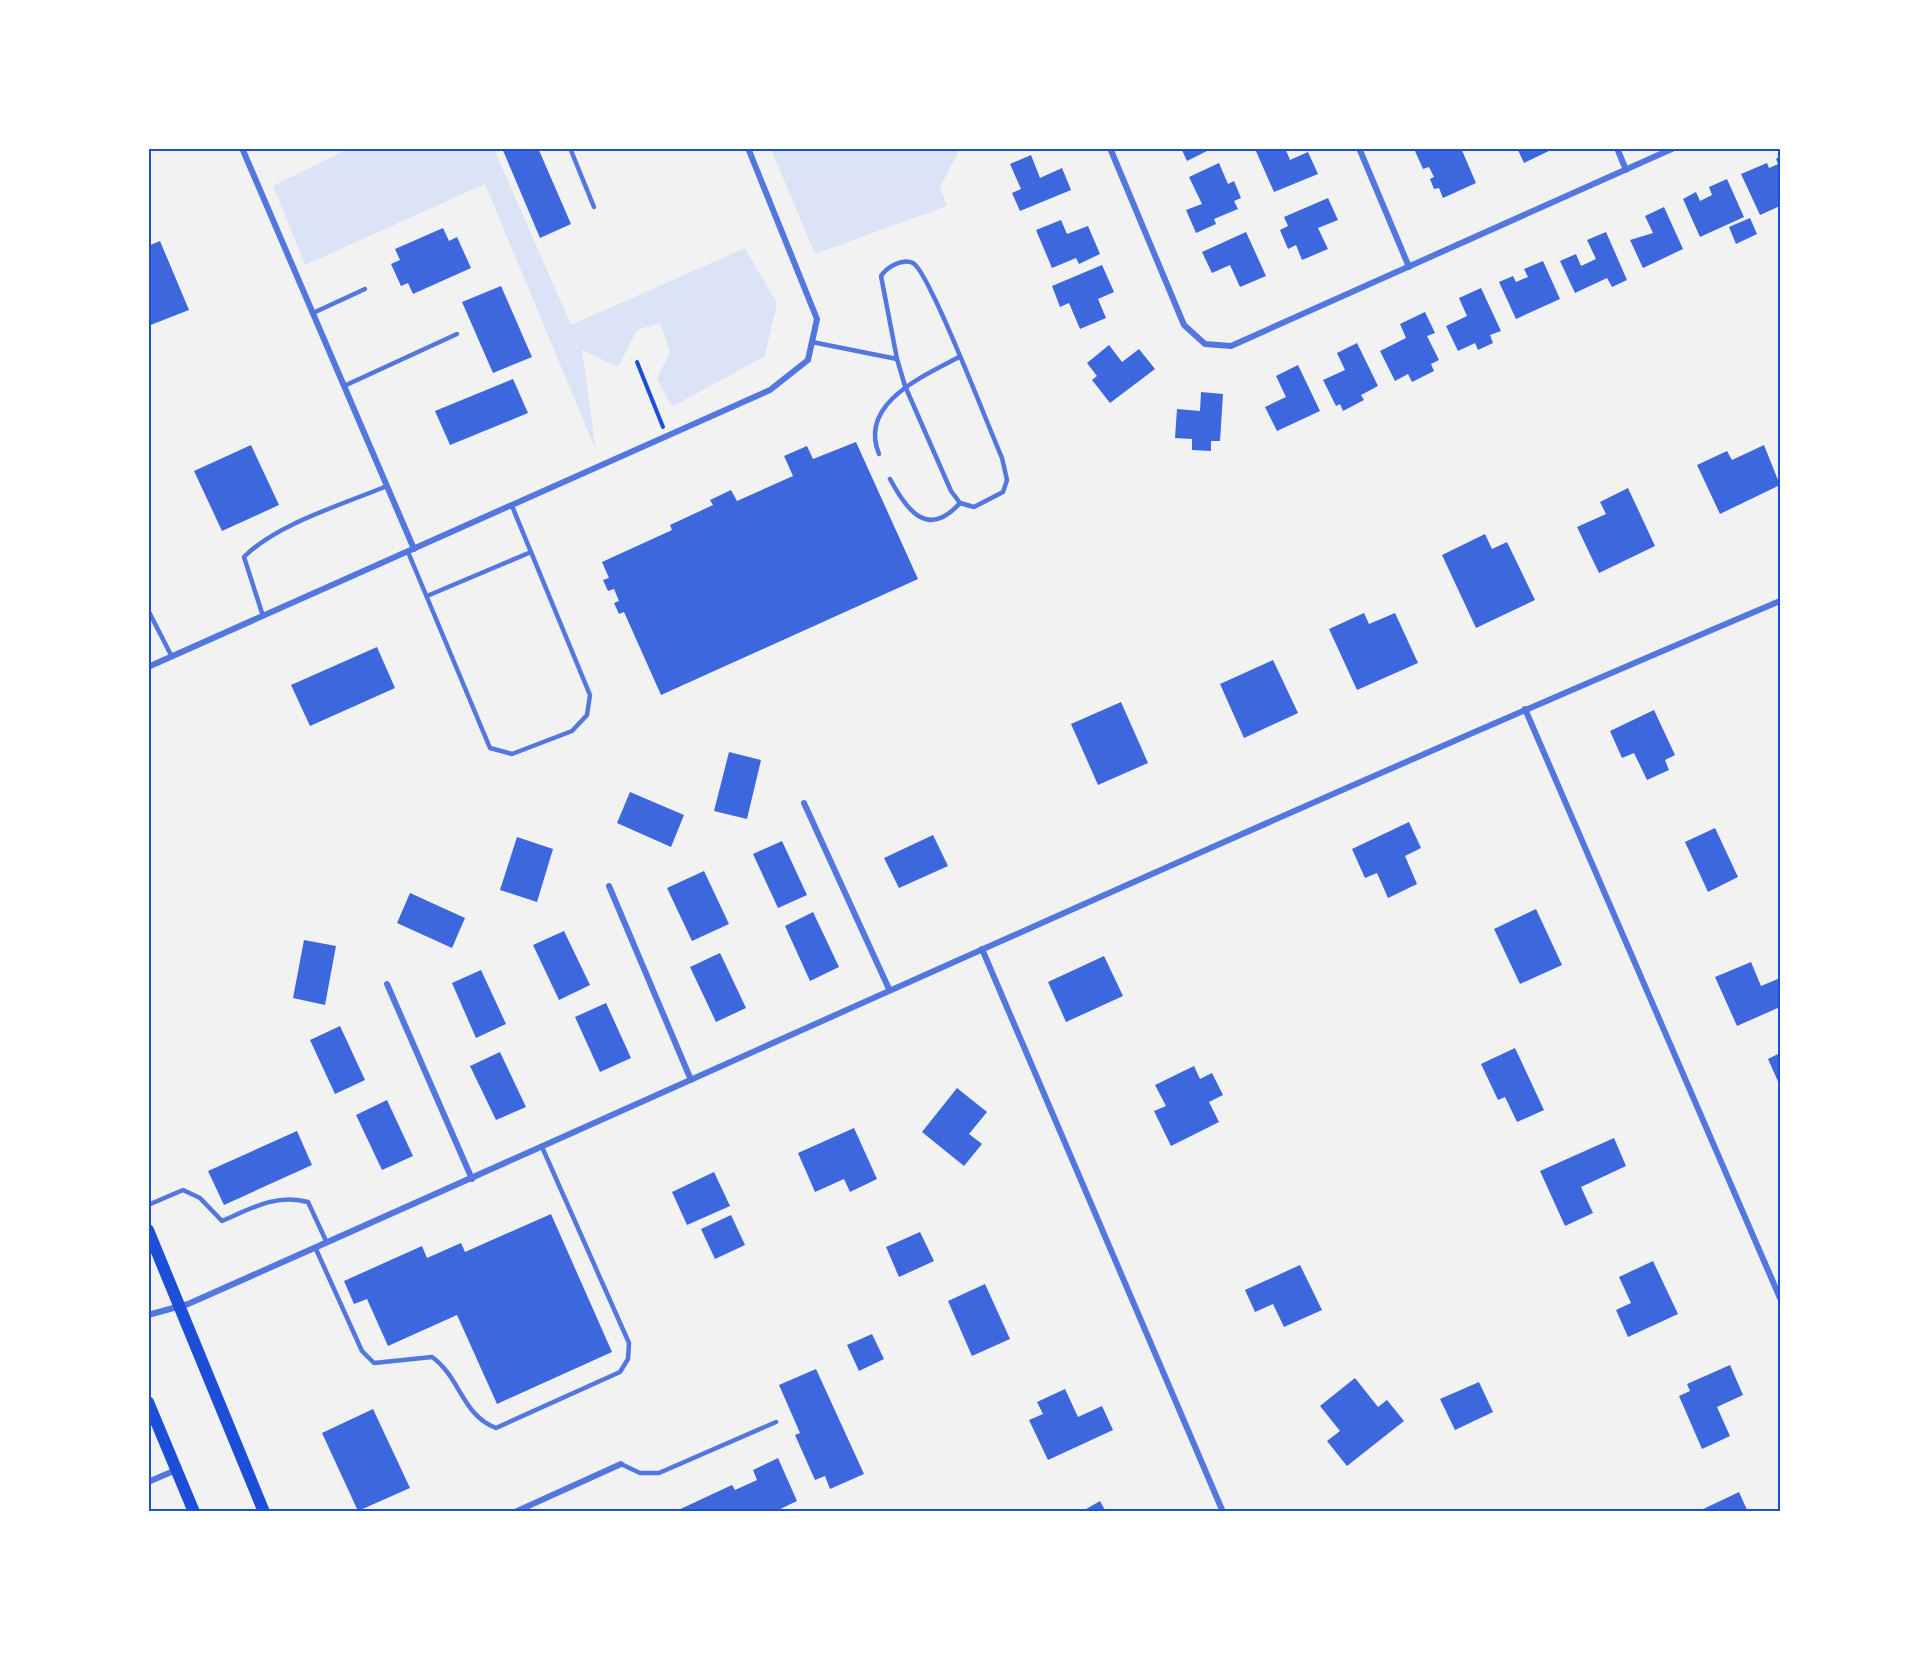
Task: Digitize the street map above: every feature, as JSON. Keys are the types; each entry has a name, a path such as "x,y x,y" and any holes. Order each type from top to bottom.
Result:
{"main road":[{"path":"148,1230 182,1306 264,1512"},
{"path":"148,1402 194,1512"}],"street":[{"path":"242,148 387,486 411,551"},
{"path":"148,667 770,390 808,360 817,319 748,148"},
{"path":"1110,148 1184,325 1205,344 1231,346 1674,148"},
{"path":"1359,148 1409,267"},
{"path":"1617,148 1626,170"},
{"path":"148,1315 182,1306 472,1179 890,989 1525,709 1780,601"},
{"path":"1525,709 1780,1298"},
{"path":"804,803 890,989"},
{"path":"609,886 691,1080"},
{"path":"982,949 1223,1512"},
{"path":"387,984 472,1179"},
{"path":"515,1512 621,1464"},
{"path":"148,1482 176,1469"}],"lane":[{"path":"570,148 594,207"},
{"path":"902,262 913,263 922,272 959,357 1002,458 1007,480 1003,492 974,507 960,503 951,491 905,386 897,359 881,276 885,270 902,262"},
{"path":"313,313 365,289"},
{"path":"344,386 457,334"},
{"path":"812,342 897,359"},
{"path":"879,454 873,430 877,418 905,386 959,357"},
{"path":"890,478 912,511 927,521 938,521 948,516 960,503"},
{"path":"263,616 244,558 255,546 296,525 387,486"},
{"path":"411,551 427,596 490,748 512,754 572,731 587,715 590,695 512,506"},
{"path":"427,596 531,552"},
{"path":"148,610 172,657"},
{"path":"315,1247 362,1351 374,1363 432,1357 453,1378 467,1405 480,1422 495,1428 620,1372 628,1359 629,1342 542,1147"},
{"path":"148,1205 183,1190 201,1198 222,1221 272,1200 300,1200 308,1202 327,1242"},
{"path":"621,1464 640,1473 659,1473 776,1422"}],"path":[{"path":"637,362 667,436"}],"shaded area":[{"path":"350,148 494,149 571,325 745,248 777,303 765,356 672,407 657,379 670,352 660,323 637,330 618,367 582,350 596,451 485,184 305,265 273,186"},
{"path":"771,149 957,149 958,153 940,187 947,206 815,254"}],"building":[{"path":"502,148 538,148 571,224 540,238"},
{"path":"1181,148 1213,148 1187,161"},
{"path":"1285,148 1290,160 1308,152 1318,174 1274,192 1255,149"},
{"path":"1420,148 1461,148 1476,183 1443,198 1439,188 1434,189 1430,179 1434,177 1429,167 1423,169 1415,151"},
{"path":"1517,148 1555,148 1524,163"},
{"path":"1031,155 1040,178 1062,168 1071,190 1020,211 1012,193 1021,189 1010,164"},
{"path":"1780,156 1780,206 1760,215 1741,174 1767,163 1769,168 1778,164 1776,159"},
{"path":"1219,163 1228,184 1234,181 1241,198 1234,201 1238,209 1214,219 1216,224 1196,233 1186,210 1202,204 1189,177"},
{"path":"1727,179 1744,217 1700,237 1683,199 1696,192 1700,201 1712,195 1709,187"},
{"path":"1328,198 1338,220 1318,228 1328,249 1302,260 1296,245 1288,249 1280,230 1288,226 1284,217"},
{"path":"1664,207 1683,249 1643,268 1630,240 1653,233 1645,216"},
{"path":"1750,218 1757,234 1736,244 1729,227"},
{"path":"1061,220 1067,234 1088,226 1100,254 1079,264 1076,258 1052,268 1036,230"},
{"path":"443,228 449,241 457,237 471,268 413,294 408,283 401,286 391,264 400,260 395,249"},
{"path":"1246,232 1266,276 1240,287 1230,265 1212,273 1202,252"},
{"path":"1606,232 1627,280 1612,287 1607,278 1575,293 1560,261 1576,254 1581,266 1596,259 1587,240"},
{"path":"160,241 189,310 148,326 148,246"},
{"path":"1543,261 1560,299 1516,319 1499,282 1513,276 1516,282 1528,277 1524,269"},
{"path":"1102,265 1114,292 1098,299 1106,318 1080,329 1069,303 1060,307 1052,286"},
{"path":"501,286 532,357 493,373 462,302"},
{"path":"1481,288 1501,331 1490,335 1493,343 1478,350 1475,343 1458,351 1446,326 1467,316 1459,298"},
{"path":"1425,312 1435,333 1427,336 1439,360 1431,364 1434,371 1412,382 1408,374 1395,381 1380,351 1406,338 1400,324"},
{"path":"1357,343 1378,386 1361,395 1364,400 1343,411 1340,404 1336,406 1323,380 1345,370 1337,353"},
{"path":"1109,345 1122,362 1139,349 1155,369 1110,403 1092,380 1097,376 1087,363"},
{"path":"1298,365 1320,411 1277,431 1265,407 1286,397 1276,376"},
{"path":"513,379 528,413 450,445 435,411"},
{"path":"1201,392 1223,394 1220,441 1211,441 1211,451 1192,450 1192,439 1175,438 1177,409 1200,411"},
{"path":"856,442 918,579 661,695 624,612 619,614 614,603 619,601 614,589 608,591 603,580 609,578 602,562 672,530 670,525 713,505 710,500 731,490 737,501 793,476 784,456 807,446 813,459"},
{"path":"251,445 279,505 222,531 194,471"},
{"path":"1764,445 1780,485 1720,514 1697,465 1727,451 1732,460"},
{"path":"1628,488 1655,546 1599,573 1577,527 1606,514 1600,502"},
{"path":"1485,534 1492,549 1507,542 1535,600 1476,628 1442,555"},
{"path":"1364,613 1369,624 1395,613 1418,663 1357,690 1329,629"},
{"path":"377,647 395,688 310,726 291,685"},
{"path":"1273,660 1298,713 1244,738 1220,684"},
{"path":"1121,702 1148,763 1098,785 1071,724"},
{"path":"1654,710 1675,755 1665,760 1669,770 1647,780 1634,753 1622,758 1610,731"},
{"path":"729,752 761,760 747,819 714,811"},
{"path":"630,792 684,815 671,847 617,823"},
{"path":"1409,822 1421,848 1405,856 1417,884 1388,898 1377,873 1365,878 1352,849"},
{"path":"1715,828 1738,877 1708,892 1685,842"},
{"path":"933,835 948,866 899,888 884,858"},
{"path":"517,837 553,849 537,902 500,890"},
{"path":"782,841 807,895 778,908 753,854"},
{"path":"704,871 729,924 692,941 667,888"},
{"path":"410,893 465,918 452,948 397,923"},
{"path":"1536,909 1562,965 1520,984 1494,929"},
{"path":"813,912 839,967 810,981 785,926"},
{"path":"564,931 590,985 559,1000 533,945"},
{"path":"304,940 336,946 325,1005 293,998"},
{"path":"720,953 746,1008 716,1022 690,967"},
{"path":"1104,956 1123,996 1066,1022 1048,982"},
{"path":"1751,962 1761,986 1780,978 1780,1007 1737,1026 1715,977"},
{"path":"481,970 506,1024 476,1038 452,983"},
{"path":"606,1003 631,1058 600,1072 575,1017"},
{"path":"340,1026 365,1080 335,1094 310,1040"},
{"path":"1515,1048 1544,1110 1517,1122 1505,1097 1498,1100 1481,1064"},
{"path":"500,1052 526,1107 496,1120 470,1066"},
{"path":"1780,1053 1780,1086 1768,1059"},
{"path":"1194,1066 1200,1079 1212,1073 1223,1095 1209,1102 1219,1122 1171,1146 1154,1111 1166,1106 1155,1085"},
{"path":"957,1088 987,1112 969,1134 982,1144 964,1166 922,1132"},
{"path":"387,1100 413,1156 382,1170 356,1115"},
{"path":"854,1128 877,1179 850,1192 844,1179 815,1192 798,1153"},
{"path":"297,1131 312,1165 224,1205 208,1171"},
{"path":"1614,1138 1626,1166 1581,1187 1593,1213 1565,1226 1540,1171"},
{"path":"714,1172 730,1206 687,1225 672,1192"},
{"path":"551,1214 612,1352 497,1404 457,1315 388,1346 367,1299 354,1304 344,1281 422,1246 427,1258 461,1243 465,1252"},
{"path":"731,1215 745,1245 715,1259 701,1229"},
{"path":"920,1232 934,1261 899,1277 886,1247"},
{"path":"1653,1261 1678,1314 1628,1337 1616,1310 1631,1303 1619,1277"},
{"path":"1300,1265 1322,1310 1284,1327 1273,1304 1255,1312 1245,1290"},
{"path":"985,1284 1010,1339 972,1356 948,1301"},
{"path":"872,1334 884,1359 859,1371 847,1345"},
{"path":"1730,1365 1743,1395 1717,1407 1730,1436 1702,1449 1679,1396 1690,1391 1687,1384"},
{"path":"816,1369 864,1474 830,1489 825,1476 815,1480 795,1435 800,1433 779,1385"},
{"path":"1355,1378 1378,1407 1387,1400 1404,1421 1347,1466 1327,1441 1340,1431 1320,1406"},
{"path":"1479,1382 1493,1412 1455,1430 1440,1399"},
{"path":"1065,1389 1078,1417 1102,1406 1113,1430 1048,1460 1029,1420 1043,1414 1037,1402"},
{"path":"373,1409 410,1488 358,1511 322,1433"},
{"path":"778,1458 797,1501 774,1512 674,1512 732,1485 735,1490 757,1480 753,1470"},
{"path":"1739,1492 1748,1512 1697,1512"},
{"path":"1100,1501 1106,1512 1081,1512"}]}
